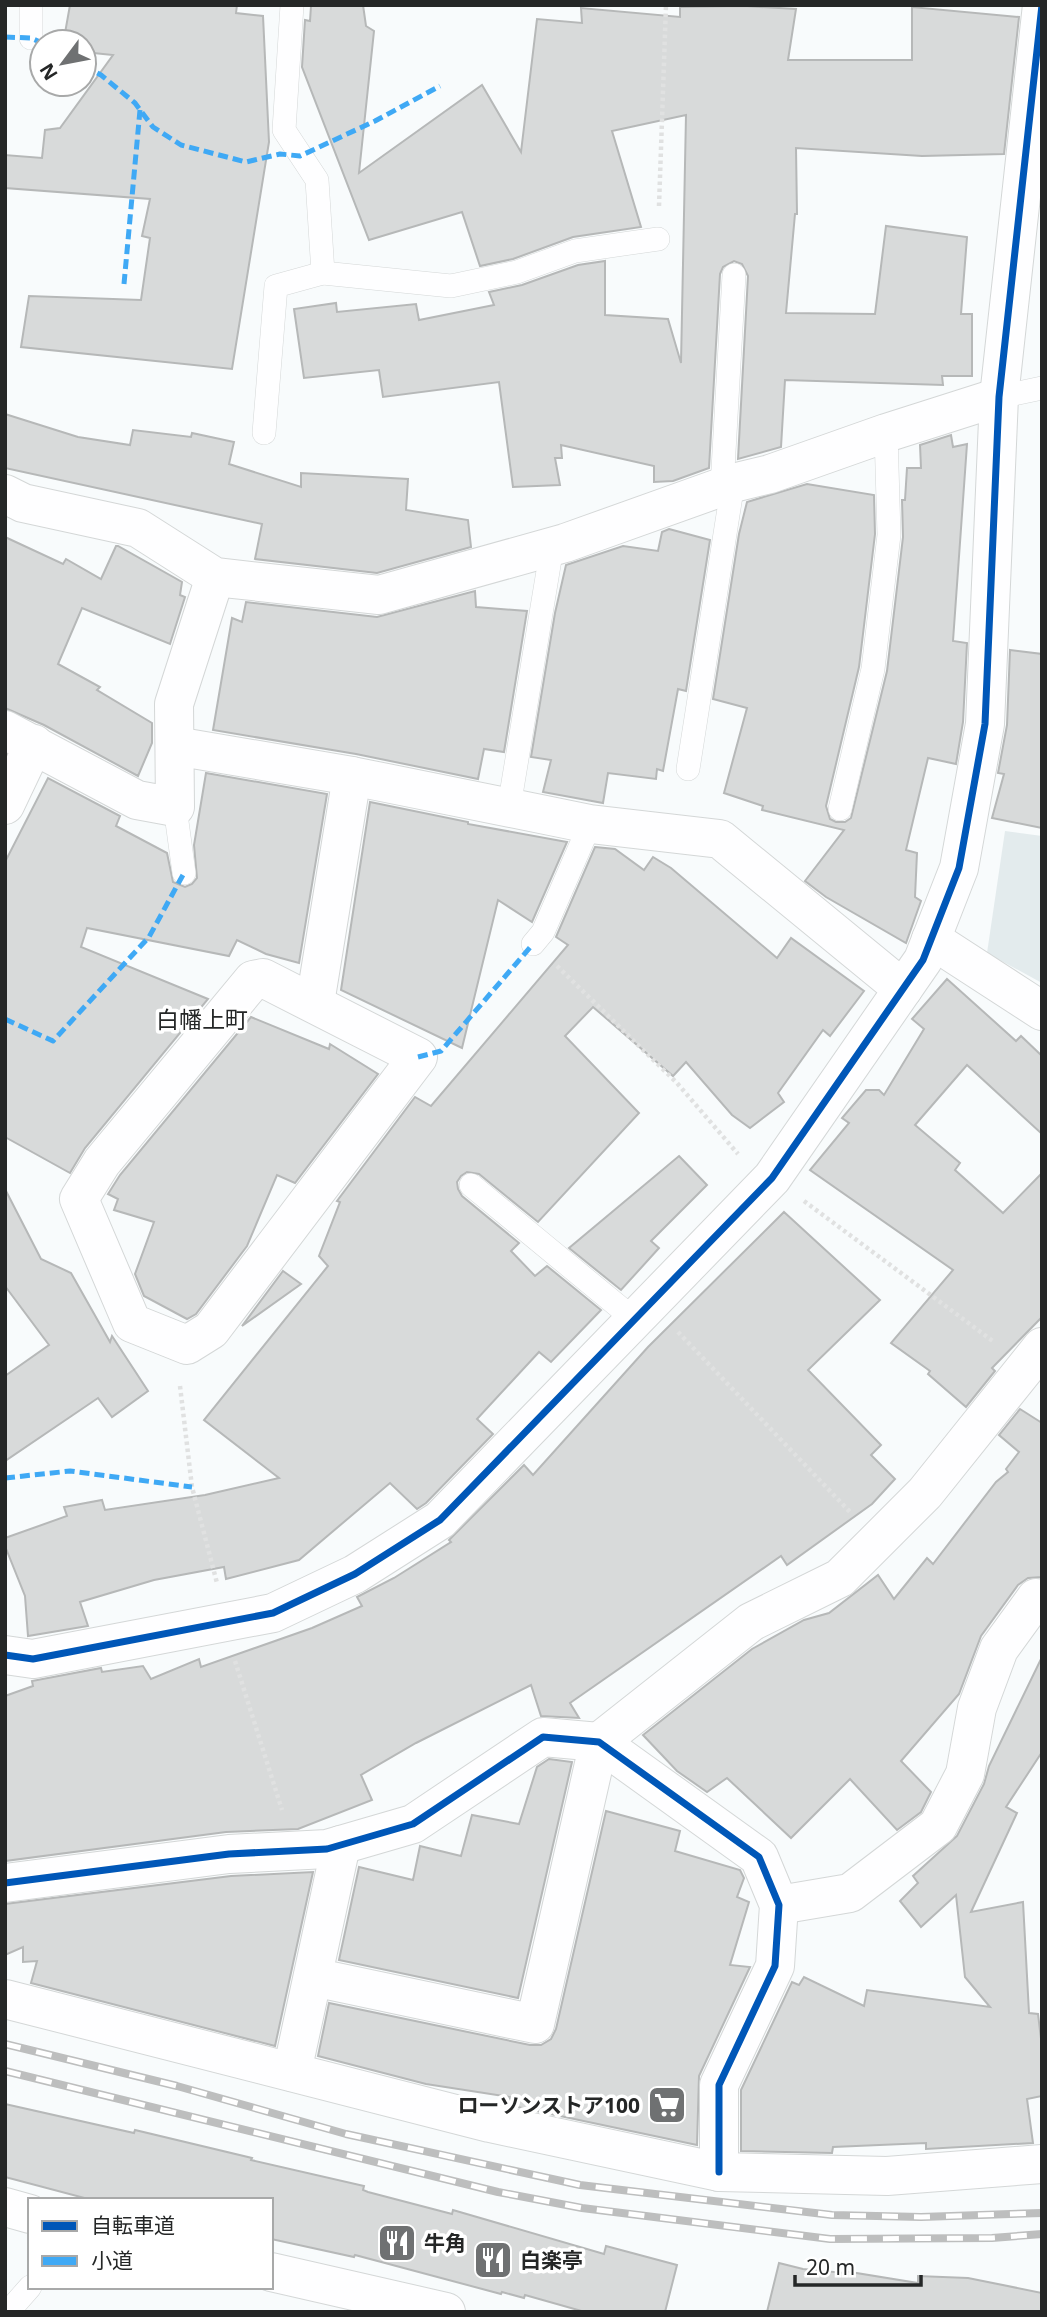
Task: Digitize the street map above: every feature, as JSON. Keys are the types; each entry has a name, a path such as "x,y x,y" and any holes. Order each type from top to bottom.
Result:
{"street":[{"path":"10,1648 33,1659 273,1613 355,1574 440,1520 768,1182 923,960 959,868 985,724 999,397 1042,5"},
{"path":"5,494 23,503 138,528 215,577 379,595 552,547 728,485 770,474 999,397"},
{"path":"5,805 19,737 137,800 174,807 174,704 215,577"},
{"path":"175,746 352,776 590,824 720,839 903,989"},
{"path":"315,1003 352,776"},
{"path":"932,939 1042,1011"},
{"path":"262,978 418,1057 211,1330 187,1345 175,1340 132,1323 79,1199 102,1162 253,980 262,978"},
{"path":"313,1978 535,2024 599,1742 751,1622 840,1578 925,1493 1035,1361"},
{"path":"779,1905 850,1893 938,1826 965,1774 977,1708 999,1649 1036,1598"},
{"path":"5,1883 229,1854 327,1849 413,1824 543,1737 599,1742 759,1857 779,1905 775,1966 719,2085 719,2172"},
{"path":"292,2072 341,1845"},
{"path":"5,1999 490,2123 719,2172 887,2176 1042,2164"},
{"path":"5,2207 28,2213"},
{"path":"273,2272 428,2310"}],"lane":[{"path":"31,5 31,28"},
{"path":"292,5 284,130 317,180 323,273"},
{"path":"264,433 276,286 323,273 451,286 517,272 575,251 658,239"},
{"path":"688,769 728,485 734,275"},
{"path":"999,397 1042,388"},
{"path":"840,809 873,669 889,535 886,433"},
{"path":"509,807 552,547"},
{"path":"174,807 184,873"},
{"path":"533,944 543,932 590,824"},
{"path":"471,1185 643,1311"},
{"path":"8,2312 28,2289"}],"path":[{"path":"658,239 666,5"},
{"path":"533,944 677,1083 768,1182 1035,1361"},
{"path":"643,1311 878,1541"},
{"path":"175,1340 192,1487 225,1622 295,1851"}],"shaded area":[{"path":"1005,831 1042,836 1042,983 987,953"}],"building":[{"path":"70,5 237,5 236,13 263,16 269,142 232,369 21,347 29,296 141,300 150,238 142,236 150,199 5,188 5,155 42,158 45,130 60,128 82,98 98,98 98,76 113,55 98,53 98,28 66,28"},
{"path":"363,5 366,26 374,31 359,173 482,85 521,152 537,19 582,23 581,8 680,17 680,7 796,9 788,60 912,60 912,7 1019,17 1004,154 922,156 796,148 797,214 786,313 875,314 886,226 967,237 961,314 972,314 972,376 942,376 943,385 785,380 781,447 738,459 748,276 742,264 734,261 723,267 720,274 709,468 673,481 654,482 654,466 561,445 562,458 555,458 560,485 513,487 499,382 383,397 379,370 304,378 294,309 336,303 337,312 416,304 419,320 494,305 489,292 522,285 578,265 605,261 605,315 668,319 681,363 686,115 612,131 641,227 573,237 513,259 480,266 462,212 369,240 302,67 305,20 310,21 311,6"},
{"path":"5,414 78,437 130,445 133,430 191,437 192,433 234,442 229,464 301,487 301,473 408,479 406,510 468,520 471,547 377,573 255,559 262,524 5,468"},
{"path":"951,435 953,447 967,444 953,641 967,643 963,722 956,764 928,758 906,850 917,853 915,897 921,901 906,943 826,897 805,881 844,830 762,810 763,806 724,793 747,708 713,699 739,534 747,502 807,484 874,495 875,534 859,667 826,806 830,819 836,822 845,822 851,818 887,671 903,537 902,500 905,500 907,468 921,468 920,445"},
{"path":"669,529 710,540 686,691 678,689 663,771 657,769 656,779 608,773 603,803 543,792 551,760 531,757 555,613 566,565 623,546 658,551 662,532"},
{"path":"5,537 63,564 66,559 101,579 118,546 182,582 180,595 185,597 170,644 82,608 58,664 100,687 97,690 152,723 152,743 138,776 44,725 5,708"},
{"path":"475,591 476,607 527,611 504,752 484,749 478,779 356,754 213,730 232,618 242,622 246,602 377,617"},
{"path":"1010,650 1042,654 1042,828 992,818 1004,774 998,773 1007,725"},
{"path":"206,773 327,794 299,963 266,954 237,940 229,956 87,928 81,947 208,999 85,1148 70,1173 5,1137 5,862 48,778 120,816 116,826 167,853 173,882 185,887 192,884 197,878 194,845"},
{"path":"370,802 567,842 532,922 498,900 462,1048 341,990"},
{"path":"595,847 615,849 644,870 653,857 671,868 777,958 791,938 864,991 830,1036 823,1030 778,1093 784,1102 750,1128 732,1115 686,1062 673,1076 593,1007 565,1036 639,1113 538,1222 479,1174 467,1172 457,1182 462,1196 519,1243 511,1251 535,1276 547,1266 601,1310 551,1362 539,1352 477,1419 493,1434 417,1509 390,1483 299,1560 226,1579 224,1567 154,1580 80,1602 88,1626 28,1636 25,1596 5,1546 5,1538 67,1516 64,1507 102,1500 105,1510 205,1495 279,1478 204,1420 328,1266 319,1256 340,1202 337,1201 415,1097 431,1106 568,945 556,937"},
{"path":"947,979 1016,1041 1021,1036 1042,1056 1042,1134 967,1065 915,1125 960,1163 955,1170 1003,1213 1042,1173 1042,1317 992,1368 995,1371 966,1407 928,1374 930,1371 891,1343 953,1270 810,1170 849,1123 842,1118 866,1090 879,1090 884,1095 924,1029 912,1019"},
{"path":"251,1017 329,1049 330,1044 378,1074 295,1183 277,1175 247,1246 196,1314 187,1319 144,1296 135,1274 154,1222 114,1210 118,1199 108,1194 120,1175"},
{"path":"679,1156 707,1185 651,1241 659,1248 621,1290 569,1248"},
{"path":"5,1189 41,1259 71,1273 110,1342 112,1336 148,1391 112,1417 98,1398 5,1461 5,1376 49,1345 5,1286"},
{"path":"784,1212 880,1300 808,1370 881,1445 871,1455 895,1479 872,1504 787,1565 781,1556 570,1703 579,1718 541,1716 531,1685 416,1743 361,1775 372,1800 298,1829 226,1832 5,1861 5,1696 33,1686 32,1681 101,1668 102,1672 143,1666 151,1679 199,1659 201,1667 312,1628 362,1606 357,1597 394,1578 451,1542 449,1540 524,1465 533,1475 648,1347"},
{"path":"283,1271 301,1284 242,1326"},
{"path":"1020,1409 1042,1423 1042,1577 1028,1578 1018,1585 981,1636 959,1694 901,1761 931,1792 921,1812 897,1830 850,1779 791,1838 727,1778 707,1792 677,1771 643,1735 752,1649 804,1620 829,1613 878,1575 894,1599 927,1558 933,1564 996,1482 1008,1472 1006,1469 1019,1452 999,1435"},
{"path":"1042,1657 1042,1752 1006,1807 1017,1813 971,1912 1023,1902 1029,2013 1038,2014 1042,2047 1042,2096 1027,2099 1033,2143 926,2149 926,2143 833,2147 832,2153 741,2151 741,2090 792,1982 799,1985 804,1977 864,2006 867,1990 990,2007 965,1977 956,1895 921,1927 900,1901 918,1883 913,1876 957,1836"},
{"path":"549,1759 572,1762 518,1998 339,1960 359,1867 413,1880 420,1846 461,1856 472,1815 519,1824 537,1767"},
{"path":"606,1811 680,1831 675,1851 740,1870 744,1878 737,1897 749,1902 730,1965 750,1967 699,2076 697,2145 508,2105 510,2097 426,2084 318,2056 329,2003 530,2045 541,2045 551,2039 556,2029"},
{"path":"313,1872 275,2046 31,1983 37,1961 23,1962 23,1947 5,1955 5,1904 231,1876"},
{"path":"5,2104 134,2133 135,2130 364,2186 363,2190 368,2192 452,2214 453,2210 604,2254 606,2246 677,2265 665,2312 585,2312 525,2295 524,2298 502,2292 501,2294 355,2255 354,2257 273,2239 273,2198 84,2198 5,2177"},
{"path":"779,2263 803,2269 844,2271 918,2283 918,2276 968,2278 1042,2293 1042,2312 767,2312"}],"railway":[{"path":"5,2044 177,2086 346,2134 580,2185 832,2215 921,2217 1042,2213"},
{"path":"5,2071 498,2192 582,2208 830,2239 992,2238 1042,2234"}],"marked path":[{"path":"5,37 28,38"},
{"path":"98,73 135,103 153,127 181,145 246,162 280,154 300,156 375,121 440,86"},
{"path":"124,284 140,110"},
{"path":"5,1019 53,1041 149,937 184,873"},
{"path":"418,1057 441,1051 533,944"},
{"path":"5,1478 70,1471 192,1487"}],"cycle path":[{"path":"5,1655 33,1659 273,1613 355,1574 440,1520 772,1178 923,960 959,868 985,724 999,397 1042,5"},
{"path":"5,1883 229,1854 327,1849 413,1824 543,1737 599,1742 759,1857 779,1905 775,1966 719,2085 719,2172"}],"place":[{"name":"ローソンストア100","path":"667,2105"},
{"name":"牛角","path":"397,2243"},
{"name":"白楽亭","path":"493,2260"}],"district":[{"name":"白幡上町","path":"202,1019"}]}
